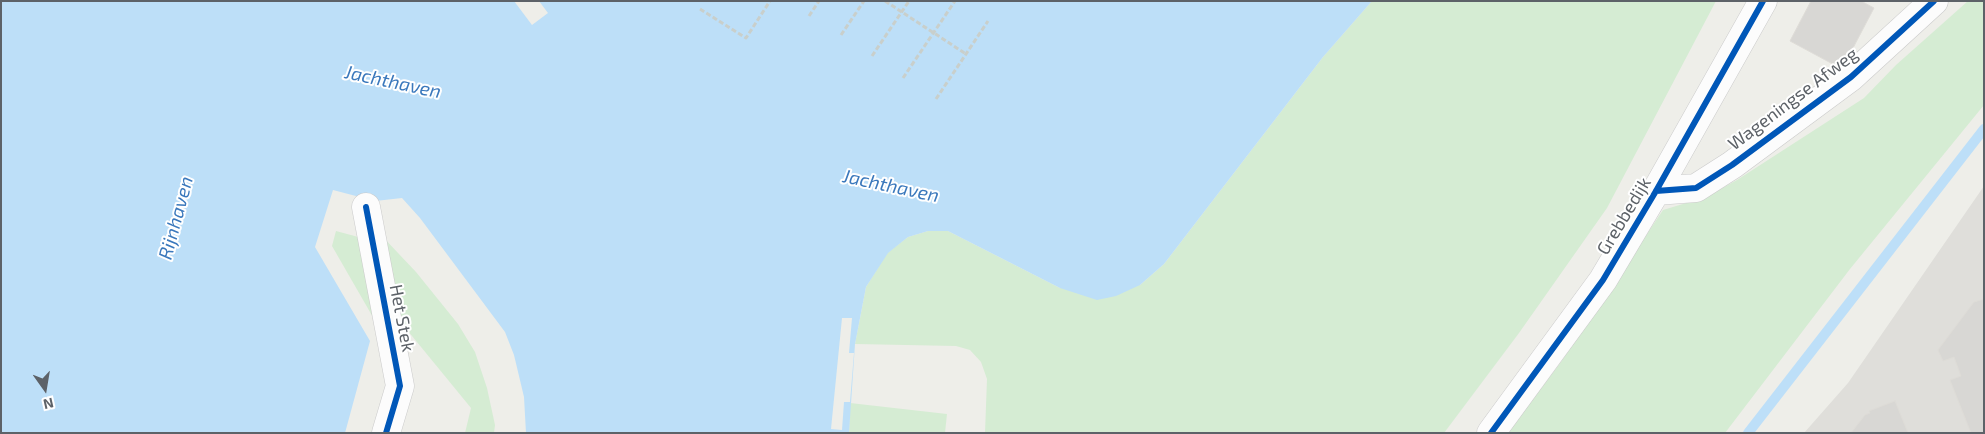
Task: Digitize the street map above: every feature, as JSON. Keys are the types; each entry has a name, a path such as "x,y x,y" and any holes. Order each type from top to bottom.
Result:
{"street":[{"name":"Grebbedijk","path":"1491,433 1603,280 1656,191 1763,1"},
{"name":"Wageningse Afweg","path":"1656,191 1696,188 1732,165 1851,77 1934,1"},
{"name":"Het Stek","path":"366,207 400,386 386,433"}],"path":[{"path":"700,8 746,38 769,3 764,1"},
{"path":"809,16 819,1"},
{"path":"841,35 864,1"},
{"path":"886,1 966,54"},
{"path":"872,56 909,1"},
{"path":"903,78 955,1"},
{"path":"936,99 988,21"}],"shaded area":[{"path":"1984,186 1984,433 1804,433 1848,383"}],"green space":[{"path":"1372,1 1716,1 1607,208 1519,333 1444,433 985,433 987,379 981,362 970,350 956,346 855,344 866,287 887,253 908,237 928,231 948,231 1060,288 1140,285 1164,264 1323,57"},
{"path":"1968,1 1984,1 1984,105 1850,269 1725,433 1507,433 1561,362 1663,210 1706,197 1737,180 1864,98 1896,65"},
{"path":"336,231 362,238 374,319 332,246"},
{"path":"381,235 416,272 458,324 475,352 487,388 495,425 494,433 465,433 471,408 394,314"},
{"path":"850,403 947,414 945,433 849,433"}],"water":[{"path":"1,1 1372,1 1323,57 1164,264 1140,285 1116,296 1097,300 1060,288 948,231 928,231 908,237 888,253 866,287 855,344 849,433 526,433 524,397 514,355 505,332 420,218 402,198 375,201 333,190 315,247 370,341 345,433 1,433"}],"pier":[{"path":"514,1 539,1 548,13 532,25"},
{"path":"842,318 852,318 849,353 854,353 850,402 844,402 842,430 831,429"}],"building":[{"path":"1811,1 1861,1 1874,8 1842,69 1790,41"},
{"path":"1984,299 1984,433 1971,433 1950,380 1961,376 1954,357 1943,361 1938,350 1974,302"},
{"path":"1895,401 1908,433 1851,433 1865,415 1870,413 1869,411"}],"waterway":[{"path":"1748,433 1984,129"}],"cycle path":[{"path":"1491,433 1603,280 1656,191 1763,1"},
{"path":"1656,191 1696,188 1732,165 1851,77 1934,1"},
{"path":"366,207 400,386 386,433"}],"water label":[{"name":"Jachthaven","path":"393,82"},
{"name":"Jachthaven","path":"891,186"},
{"name":"Rijnhaven","path":"176,218"}]}
